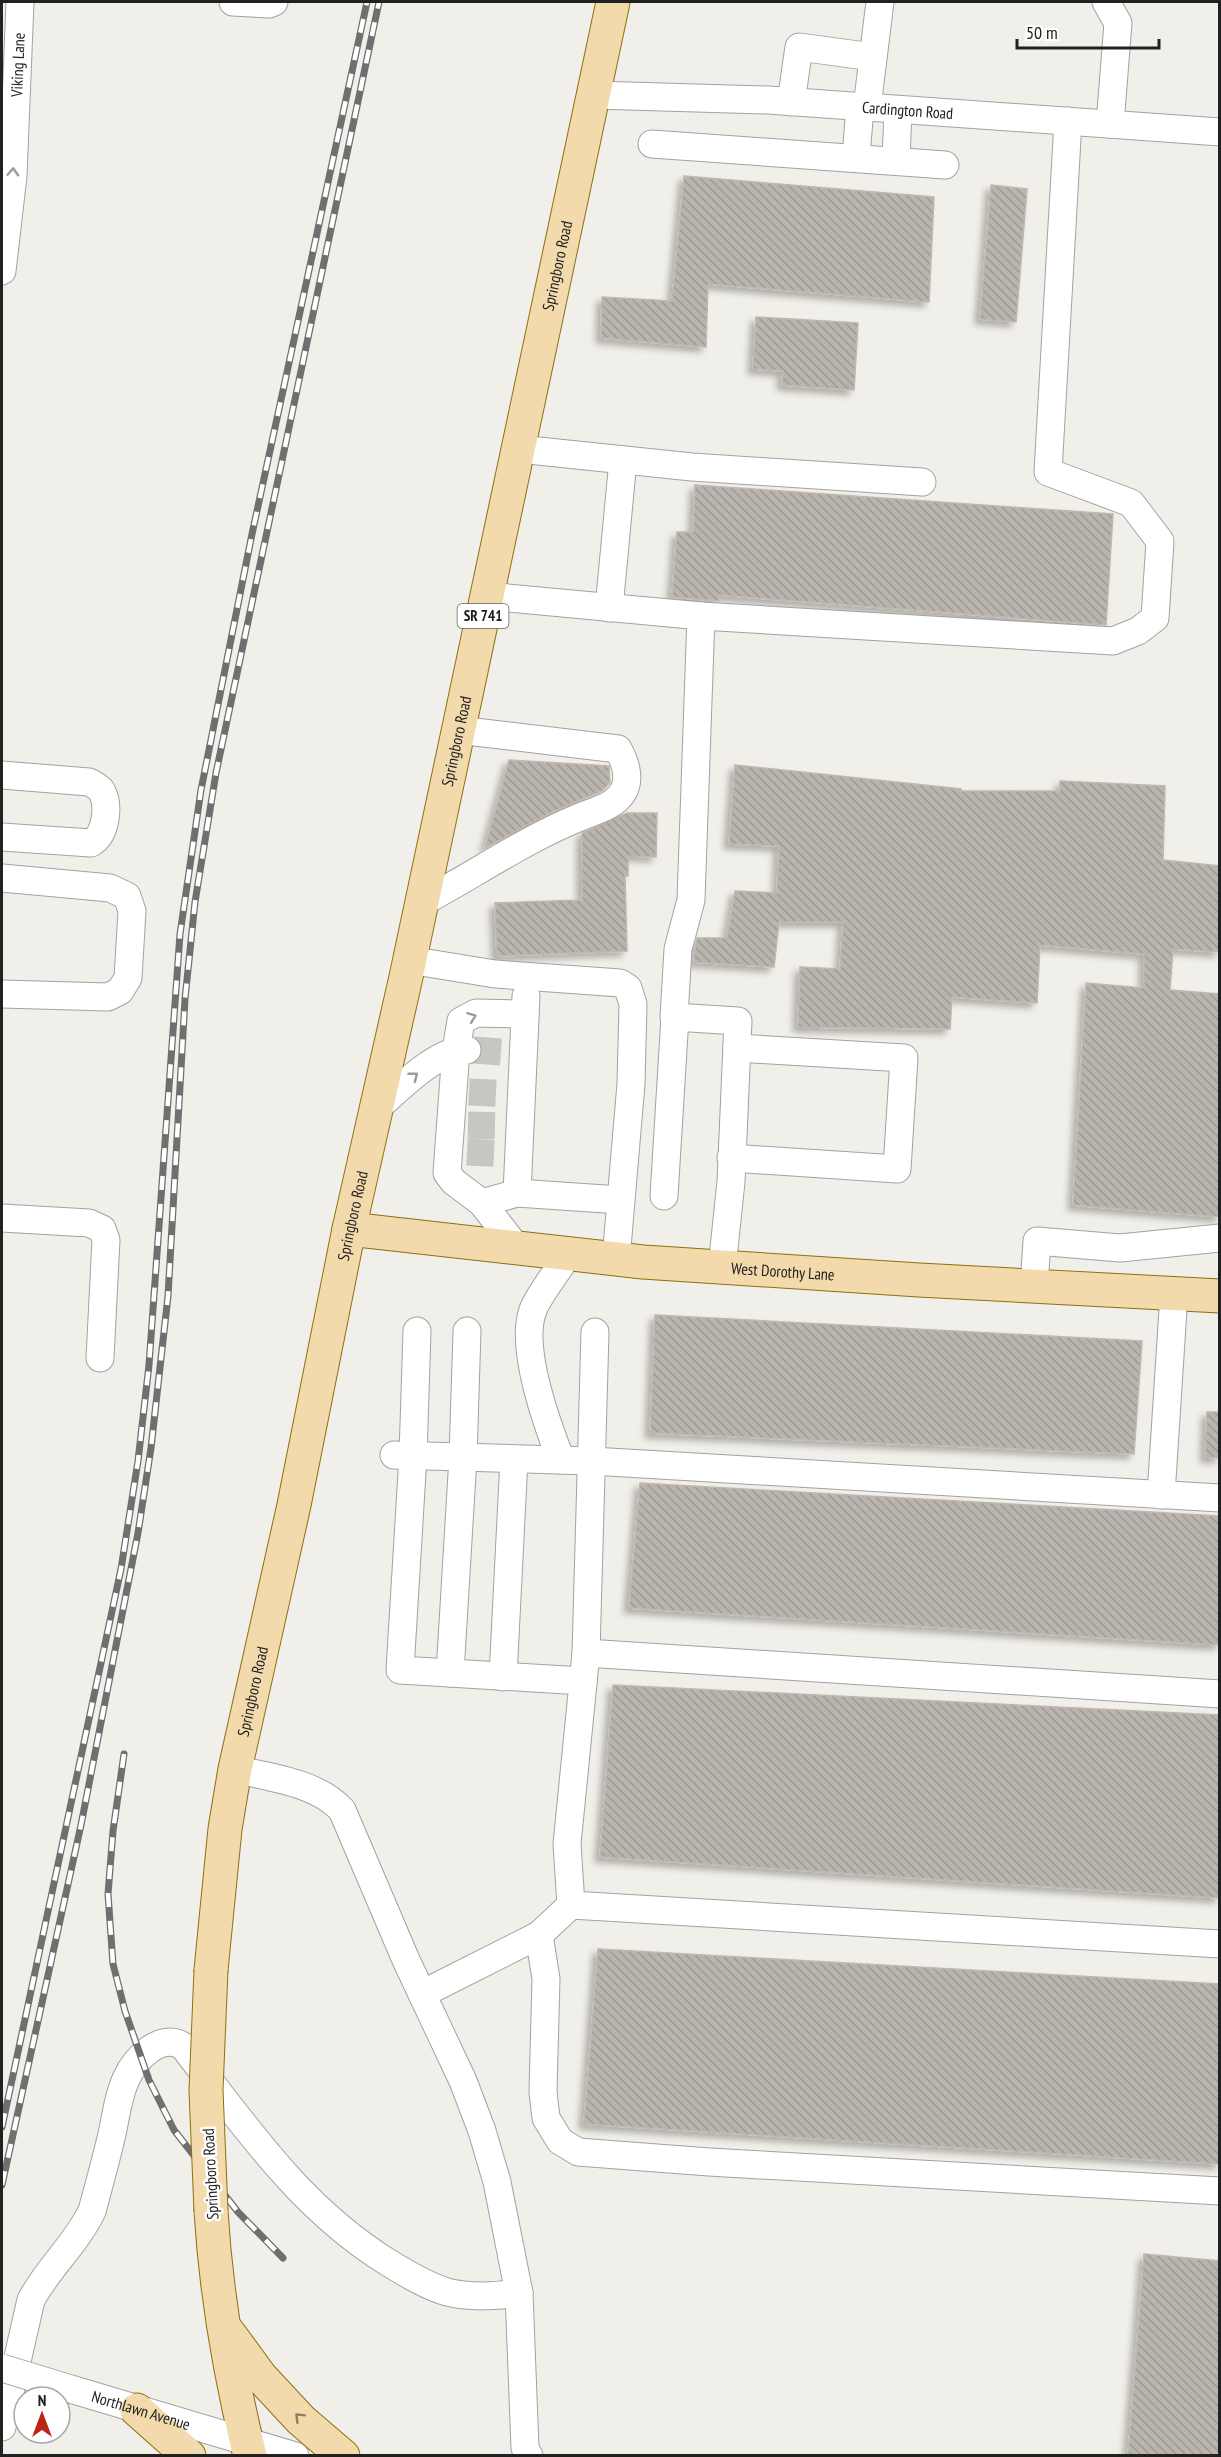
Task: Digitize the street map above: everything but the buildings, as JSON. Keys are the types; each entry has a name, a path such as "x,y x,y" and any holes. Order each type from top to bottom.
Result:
{"main road":[{"name":"Springboro Road","path":"248,2448 223,2326 214,2264 206,2090 211,1970 225,1828 294,1505 349,1229 410,960 613,2"},
{"name":"West Dorothy Lane","path":"349,1229 616,1259 1220,1296"},
{"path":"223,2326 261,2377 301,2420 343,2456"},
{"path":"137,2410 189,2456"}],"street":[{"name":"Viking Lane","path":"2,271 13,176 20,2"},
{"path":"233,2 269,4 274,2"},
{"path":"856,158 880,2"},
{"path":"1106,2 1118,23 1110,124"},
{"path":"791,102 799,47 873,57"},
{"name":"Cardington Road","path":"594,95 791,102 1220,132"},
{"path":"896,161 898,110"},
{"path":"487,596 701,616 1113,640 1138,631 1155,618 1160,541 1131,502 1048,472 1068,121"},
{"path":"652,144 945,165"},
{"path":"519,449 692,467 922,482"},
{"path":"609,608 623,460"},
{"path":"663,1196 678,949 692,900 701,616"},
{"path":"421,903 557,826 615,802 624,791 627,778 625,761 618,749 458,730"},
{"path":"2,775 89,782 100,789 105,802 104,828 99,839 91,843 2,837"},
{"path":"2,878 110,888 127,896 132,911 128,978 120,991 108,998 2,994"},
{"path":"410,960 495,974 620,984 628,988 633,1004 631,1084 616,1259"},
{"path":"516,1193 512,1154 513,1126 518,1053 529,977"},
{"path":"517,1248 482,1203 450,1178 447,1173 458,1151 465,1050 461,1021 476,1013 525,1014"},
{"path":"675,1017 738,1021 731,1158 722,1267"},
{"path":"731,1158 897,1169 904,1058 737,1048"},
{"path":"377,1108 420,1071 465,1050"},
{"path":"482,1203 516,1193 620,1200"},
{"path":"2,1218 89,1223 102,1229 106,1240 100,1358"},
{"path":"1034,1286 1037,1241 1120,1248 1220,1238"},
{"path":"561,1460 544,1416 530,1340 533,1310 568,1254"},
{"path":"1161,1494 1174,1294"},
{"path":"417,1331 404,1455 400,1670 583,1681"},
{"path":"450,1673 463,1457 467,1331"},
{"path":"571,1905 567,1844 586,1653 595,1332"},
{"path":"404,1455 592,1461 1220,1498"},
{"path":"503,1677 514,1459"},
{"path":"586,1653 1220,1694"},
{"path":"236,1769 316,1790 333,1799 342,1809 422,1994 463,2081 482,2131 497,2182 519,2293 525,2448 529,2456"},
{"path":"422,1994 539,1935 571,1905 1220,1944"},
{"path":"539,1935 546,1979 543,2092 546,2118 560,2141 578,2152 709,2162 1220,2191"},
{"path":"2,2427 31,2300 41,2281 83,2229 92,2211 127,2077 141,2057 168,2041 183,2046 272,2162 302,2194 369,2251 402,2271 449,2292 472,2296 519,2293"},
{"name":"Northlawn Avenue","path":"2,2368 137,2410 248,2448 295,2456"}],"tunnel":[{"path":"474,1050 513,1053"},
{"path":"469,1092 511,1094"},
{"path":"468,1125 507,1126"},
{"path":"467,1152 506,1154"}],"railway":[{"path":"2,2127 121,1569 138,1461 149,1365 180,934 201,790 252,534 367,2"},
{"path":"2,2185 81,1825 138,1533 151,1448 168,1296 185,999 195,902 216,773 379,2"},
{"path":"124,1754 113,1831 108,1894 113,1964 125,2011 149,2080 174,2130 238,2212 283,2258"}]}
